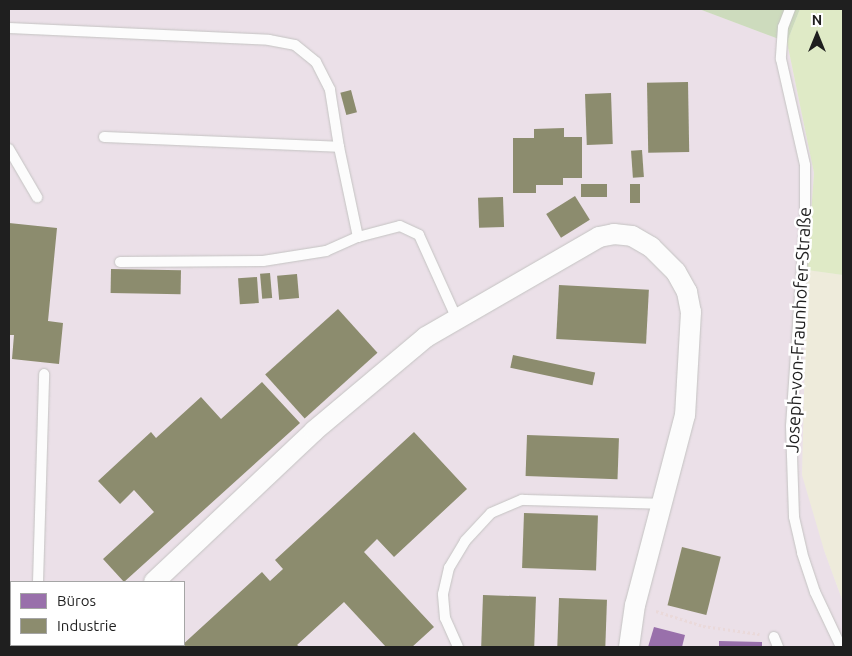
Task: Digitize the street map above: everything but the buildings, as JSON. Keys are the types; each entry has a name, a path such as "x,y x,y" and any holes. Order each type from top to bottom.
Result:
{"street":[{"path":"155,581 314,431 426,337 456,317 531,279 599,237 614,234 632,236 650,247 676,272 687,292 691,312 684,415 663,504 635,604 629,647"}],"lane":[{"name":"Joseph-von-Fraunhofer-Straße","path":"790,9 783,27 781,60 805,174 805,221 791,426 793,500 802,553 841,647"},
{"path":"9,28 269,40 295,45 316,62 330,90 339,146 358,237"},
{"path":"104,137 339,146"},
{"path":"9,149 37,197"},
{"path":"120,262 263,261 326,252 358,237 400,226 419,235 456,317"},
{"path":"38,581 44,374"},
{"path":"458,647 445,618 443,594 449,568 465,541 491,513 522,500 663,504"},
{"path":"774,637 778,647"}],"path":[{"path":"635,604 703,626 774,637"}],"shaded area":[{"path":"9,9 699,9 787,42 814,173 807,270 824,550 843,602 843,647 9,647"},
{"path":"807,270 843,275 843,602 824,550 802,475"}],"green space":[{"path":"699,9 800,9 787,42"},
{"path":"800,9 843,9 843,275 807,270 814,173 787,42"}]}
